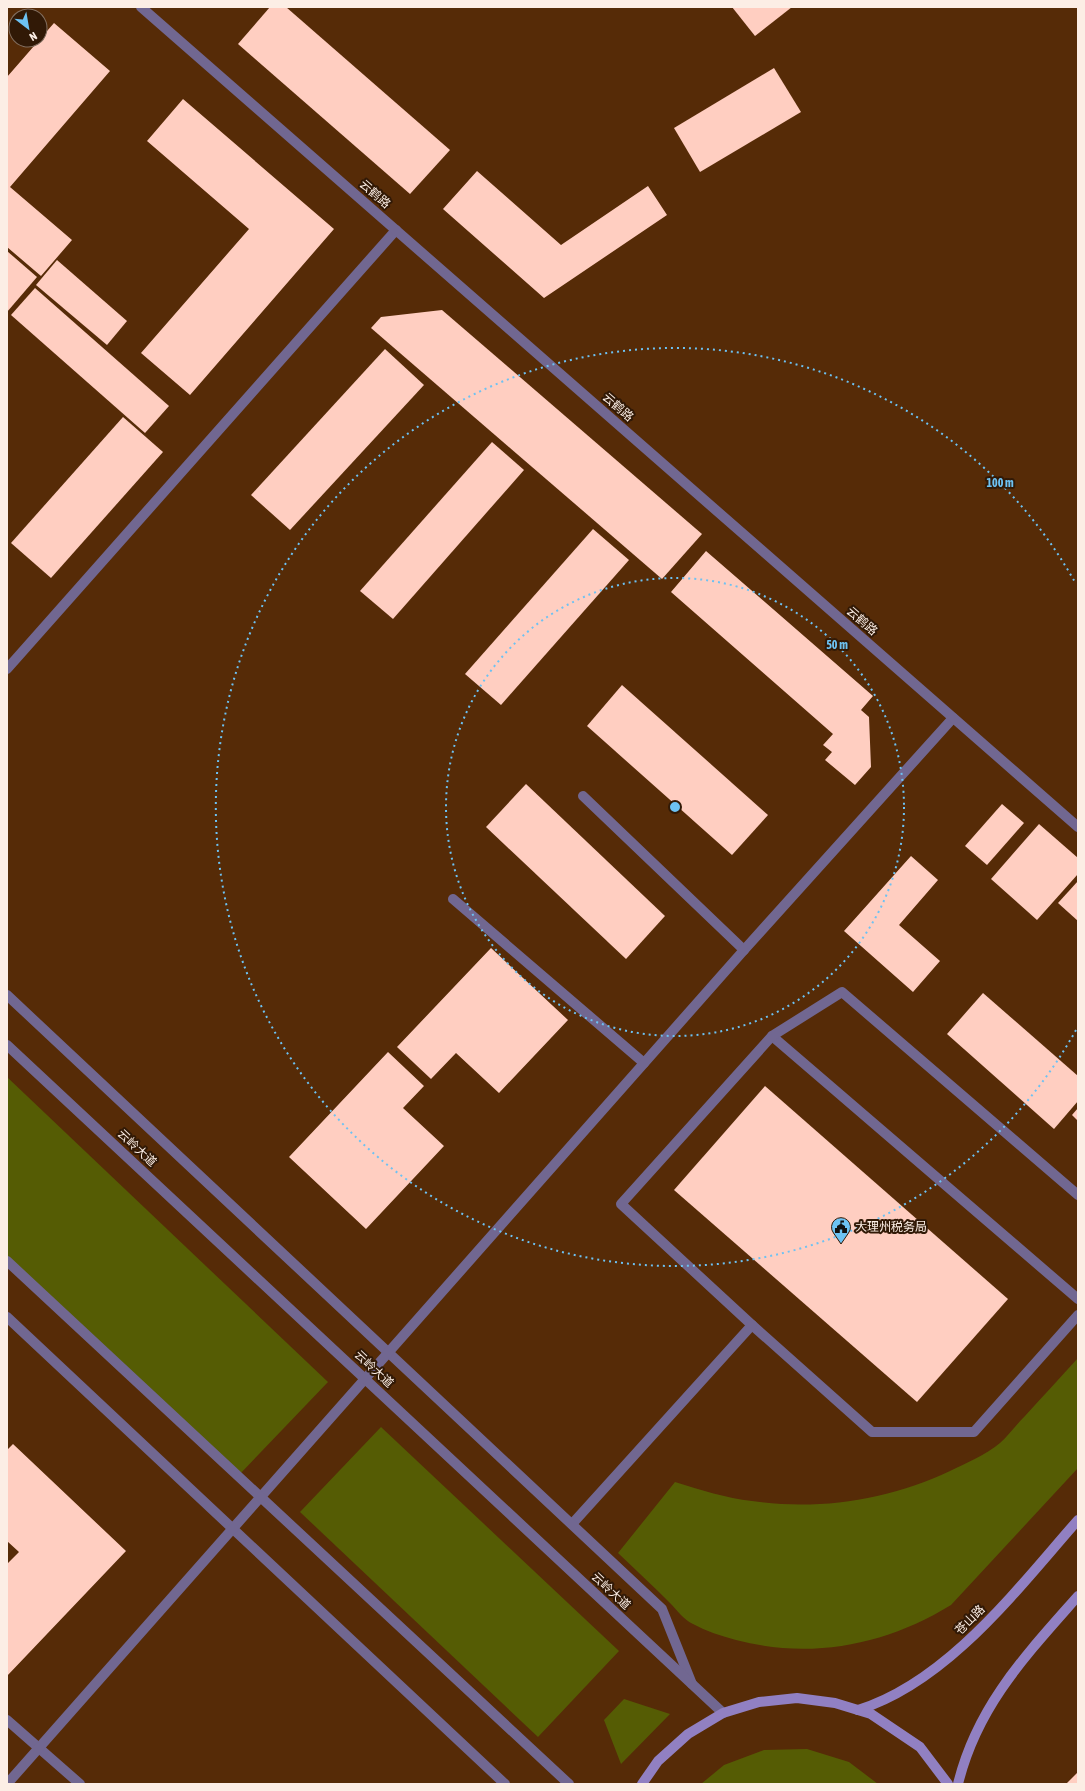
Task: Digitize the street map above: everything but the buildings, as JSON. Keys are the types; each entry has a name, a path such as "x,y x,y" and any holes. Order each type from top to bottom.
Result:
{"main road":[{"name":"苍山路","path":"858,1710 915,1682 964,1645 992,1617 1078,1520"},
{"path":"958,1784 968,1748 998,1692 1024,1658 1078,1596"},
{"path":"642,1784 658,1761 688,1734 723,1713 759,1702 797,1698 835,1703 871,1714 920,1747 948,1784"}],"street":[{"name":"云鹤路","path":"141,7 1078,827"},
{"path":"7,669 396,230"},
{"path":"7,1784 744,950 953,718"},
{"path":"583,796 744,950"},
{"path":"453,899 644,1063"},
{"path":"1078,1195 842,992 772,1036 621,1204 752,1325 872,1432 974,1432 1078,1315"},
{"path":"7,995 662,1609 692,1684"},
{"path":"772,1036 1078,1299"},
{"name":"云岭大道","path":"7,1045 723,1713"},
{"path":"7,1261 569,1784"},
{"path":"7,1317 505,1784"},
{"path":"572,1524 752,1325"},
{"path":"7,1720 80,1784"}],"green space":[{"path":"7,1077 328,1382 238,1476 7,1256"},
{"path":"1078,1358 1078,1468 951,1605 926,1619 901,1630 874,1639 847,1645 820,1648 792,1649 764,1646 736,1640 698,1627 687,1620 618,1553 675,1482 742,1500 802,1505 853,1501 878,1496 927,1481 976,1458 1000,1443"},
{"path":"381,1427 619,1651 538,1737 300,1512"},
{"path":"624,1699 670,1714 621,1764 604,1720"},
{"path":"807,1749 849,1762 878,1784 701,1784 724,1765 764,1750"}],"place":[{"name":"大理州税务局","path":"841,1244"}]}
